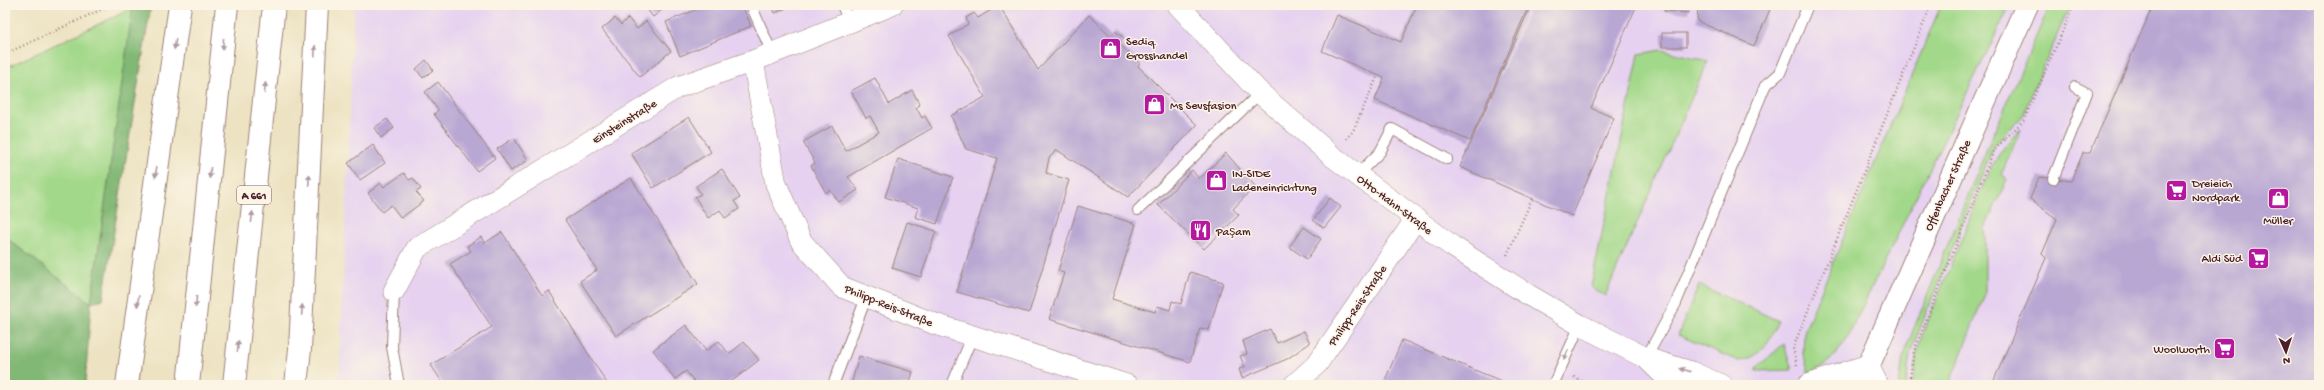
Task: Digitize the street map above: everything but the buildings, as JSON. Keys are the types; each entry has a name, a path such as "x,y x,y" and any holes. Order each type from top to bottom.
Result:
{"main road":[{"path":"127,385 180,5"},
{"path":"188,385 227,5"},
{"name":"A 661","path":"234,385 274,5"},
{"path":"296,385 300,349 317,5"},
{"name":"Offenbacher Straße","path":"1860,385 2027,5"},
{"path":"300,349 302,385"}],"street":[{"name":"Einsteinstraße","path":"394,291 417,248 678,87 772,53 846,14 892,5"},
{"name":"Otto-Hahn-Straße","path":"1178,5 1260,92 1331,155 1415,220 1498,276 1580,325 1646,358 1691,372 1721,385"},
{"name":"Philipp-Reis-Straße","path":"753,61 776,184 801,241 842,288 972,337 1127,385"},
{"name":"Philipp-Reis-Straße","path":"1294,385 1317,364 1415,220"},
{"name":"Otto-Hahn-Straße","path":"1646,358 1674,385"},
{"path":"1808,385 1868,365 1878,385"}],"lane":[{"path":"751,5 772,53"},
{"path":"1646,358 1676,303 1766,86 1780,72 1808,5"},
{"path":"2053,179 2087,93 2075,87"},
{"path":"1138,210 1260,92"},
{"path":"1357,176 1380,152 1392,128 1447,158"},
{"path":"394,291 392,347 399,385"},
{"path":"833,385 866,298"},
{"path":"1553,385 1580,325"},
{"path":"952,385 972,337"}],"path":[{"path":"5,54 111,5"},
{"path":"1793,348 1931,5"},
{"path":"1909,385 1914,351 1994,150 2024,120 2074,5"},
{"path":"1331,155 1353,131 1378,75"},
{"path":"1498,276 1532,199"}],"shaded area":[{"path":"354,5 2319,5 2319,385 339,385"}],"green space":[{"path":"133,5 151,5 103,299 91,303"},
{"path":"1941,5 2010,5 1847,338 1840,350 1827,363 1809,373 1803,355 1804,332"},
{"path":"2050,5 2070,5 2022,117 1994,145 1910,353 1906,385 1899,385 1903,356 1912,333 1988,146"},
{"path":"133,8 91,303 5,237 5,68"},
{"path":"1662,50 1708,61 1605,296 1591,287 1639,54"},
{"path":"2021,129 2001,175 2007,179 1985,228 1985,294 1949,385 1913,385 1916,358 1921,338 1981,190 1994,163 2011,139"},
{"path":"5,237 91,303 85,385 5,385"},
{"path":"1699,285 1779,321 1772,335 1758,353 1746,360 1738,361 1678,335"},
{"path":"1784,344 1792,370 1757,371 1757,367"}],"place":[{"name":"Sediq Grosshandel","path":"1110,48"},
{"name":"Ms Sevsfasion","path":"1154,105"},
{"name":"IN-SIDE Ladeneinrichtung","path":"1217,180"},
{"name":"Dreieich Nordpark","path":"2177,190"},
{"name":"Müller","path":"2278,199"},
{"name":"Paşam","path":"1201,231"},
{"name":"Aldi Süd","path":"2258,258"},
{"name":"Woolworth","path":"2225,349"}]}
